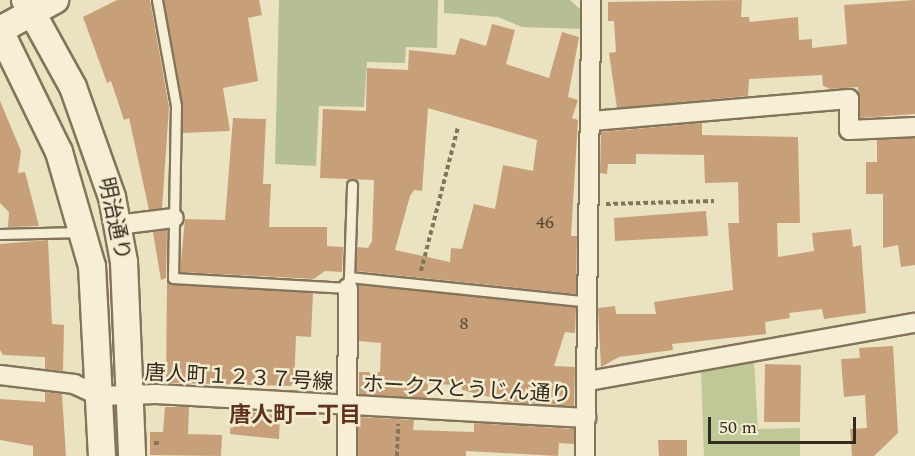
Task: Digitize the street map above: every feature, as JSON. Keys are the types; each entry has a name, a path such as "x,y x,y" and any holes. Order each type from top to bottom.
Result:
{"street":[{"path":"0,30 29,6 56,0"},
{"path":"585,456 592,121 591,0"},
{"name":"明治通り","path":"29,6 84,114 117,225 124,262 132,456"},
{"name":"明治通り","path":"0,30 40,104 84,231 92,266 102,456"},
{"path":"592,121 849,99 849,129 915,127"},
{"path":"117,225 174,218"},
{"path":"347,456 349,283"},
{"path":"588,381 915,323"},
{"path":"0,375 74,384 100,396"},
{"name":"唐人町１２３７号線","path":"100,396 130,395 346,407"},
{"name":"ホークスとうじん通り","path":"346,407 586,418"}],"lane":[{"path":"157,0 176,106 173,278 349,283 386,280 589,302"},
{"path":"349,283 352,185"},
{"path":"0,234 84,231"}],"path":[{"path":"418,284 458,127"},
{"path":"590,205 714,201"},
{"path":"397,456 398,409"},
{"path":"154,443 162,443"}],"green space":[{"path":"279,0 438,0 437,48 406,47 405,63 367,62 364,107 319,106 316,166 275,164"},
{"path":"444,0 570,0 583,12 583,29 522,27 498,17 444,13"},
{"path":"754,360 758,429 800,428 800,456 704,456 701,370"}],"building":[{"path":"117,0 150,0 169,107 162,208 149,210 129,118 124,120 111,81 107,83 83,17"},
{"path":"164,0 259,0 262,15 248,18 258,81 223,88 230,131 182,133 183,105"},
{"path":"742,0 741,17 749,17 750,22 798,17 799,40 812,39 812,48 847,44 844,5 915,0 915,114 860,118 858,87 831,89 823,86 822,75 749,79 748,96 617,108 609,53 616,52 614,21 608,21 608,2"},
{"path":"492,24 515,30 506,64 549,78 562,32 579,37 568,97 578,100 572,118 578,120 571,236 577,236 576,294 356,271 357,247 368,248 372,241 374,180 320,178 323,109 366,111 367,68 408,70 409,50 455,55 460,38 486,46","holes":["428,108 537,140 533,171 503,165 495,209 474,204 462,249 451,248 450,262 395,250 410,196 414,190 422,191"]},
{"path":"0,101 21,151 18,173 25,172 39,226 8,227 9,212 0,203"},
{"path":"233,118 266,119 263,184 271,184 269,227 327,227 327,246 343,247 342,272 325,271 314,279 180,272 185,219 225,220"},
{"path":"702,123 702,135 798,137 800,223 777,223 778,257 814,251 812,233 851,229 853,247 861,245 866,313 824,319 822,309 789,313 790,318 765,322 766,334 672,344 673,350 619,357 601,367 598,308 615,306 616,314 656,314 654,302 733,290 728,223 739,223 738,182 705,183 704,155 636,154 636,164 608,164 607,174 600,173 601,132"},
{"path":"915,138 915,265 901,267 898,245 883,248 883,194 866,194 866,162 877,162 877,140"},
{"path":"706,211 708,236 615,241 614,218"},
{"path":"167,230 166,278 161,280 153,232"},
{"path":"48,240 52,324 64,325 63,371 45,369 45,357 3,355 0,350 0,244"},
{"path":"167,281 313,293 311,337 296,336 294,386 166,383"},
{"path":"358,285 576,307 575,333 565,332 554,366 575,367 574,406 510,402 462,390 462,385 428,384 427,398 359,394 359,372 380,372 381,343 359,341"},
{"path":"893,346 898,433 874,456 852,456 850,429 867,428 865,395 844,397 841,359 860,358 859,348"},
{"path":"765,364 801,365 800,422 764,422"},
{"path":"45,392 62,394 66,456 33,456 33,446 0,440 0,399 45,402"},
{"path":"165,407 189,407 188,434 222,435 221,456 150,455 150,432 163,432"},
{"path":"231,409 280,416 279,439 230,434"},
{"path":"358,417 414,420 413,430 474,432 474,423 574,429 574,444 559,443 558,456 466,451 466,456 358,456"},
{"path":"658,440 687,440 687,456 659,456"}],"district":[{"name":"唐人町一丁目","path":"295,416"}]}
